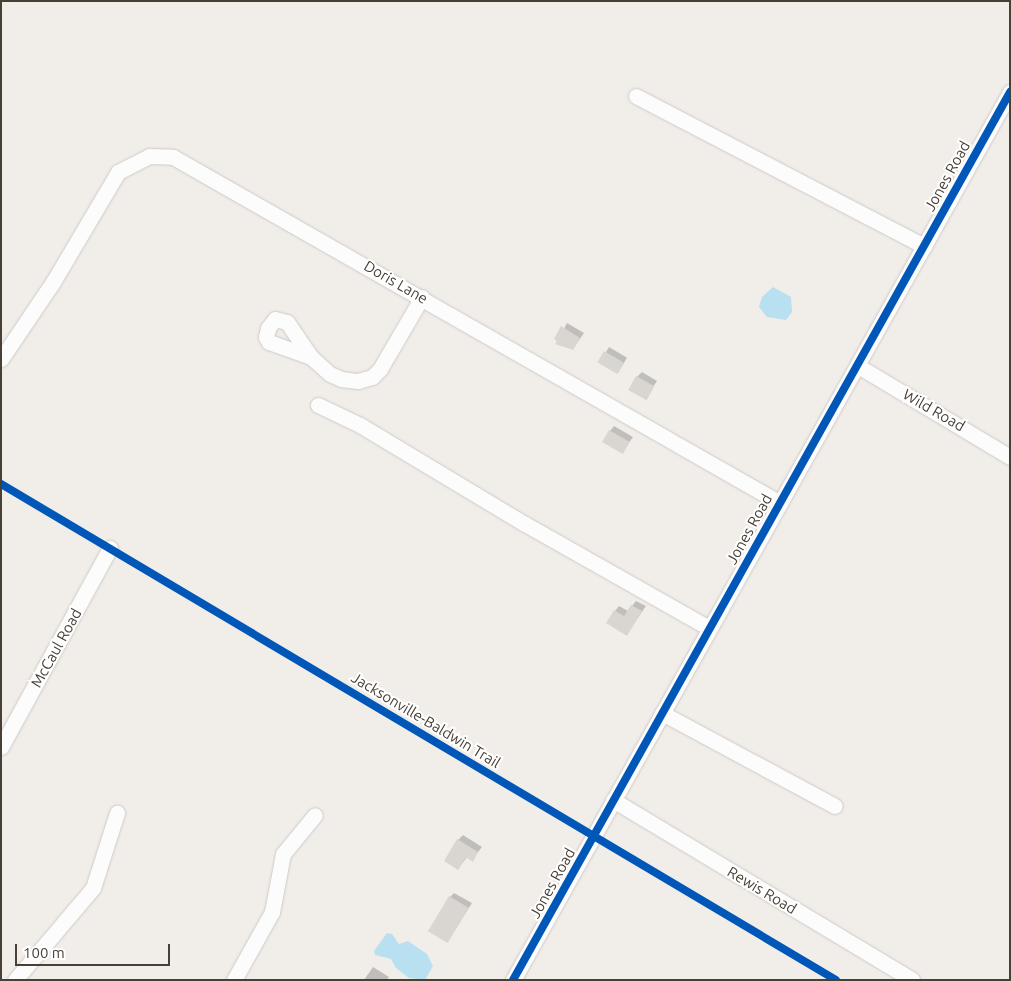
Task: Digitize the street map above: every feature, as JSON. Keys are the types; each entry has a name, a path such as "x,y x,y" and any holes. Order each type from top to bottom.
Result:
{"street":[{"name":"Jones Road","path":"513,980 1010,92"},
{"path":"636,96 924,246"},
{"name":"Doris Lane","path":"1,359 53,282 118,172 132,162 161,155 183,160 780,503"},
{"path":"311,357 341,379 358,381 372,377 422,297"},
{"name":"Wild Road","path":"858,366 1010,457"},
{"path":"318,405 360,425 525,524 709,628"},
{"name":"McCaul Road","path":"1,747 110,548"},
{"path":"662,713 835,806"},
{"name":"Rewis Road","path":"613,800 912,980"},
{"path":"15,980 93,888 117,813"},
{"path":"234,980 272,912 283,854 315,814"}],"water":[{"path":"773,287 791,297 792,312 786,320 767,317 759,307 762,297"},
{"path":"387,933 392,934 399,944 408,941 427,954 433,966 425,980 409,978 396,968 391,959 375,955 374,951"}],"building":[{"path":"561,326 580,338 573,350 555,344 557,341 554,339"},
{"path":"604,351 624,363 617,374 597,362"},
{"path":"636,376 654,386 647,400 628,390"},
{"path":"609,430 630,442 623,454 602,442"},
{"path":"631,605 642,611 627,636 606,623 614,610 624,616"},
{"path":"457,839 478,852 473,862 466,857 458,870 444,861"},
{"path":"449,896 469,908 448,943 428,931"}],"cycle path":[{"path":"513,980 1010,92"},
{"name":"Jacksonville-Baldwin Trail","path":"1,484 836,980"}]}
